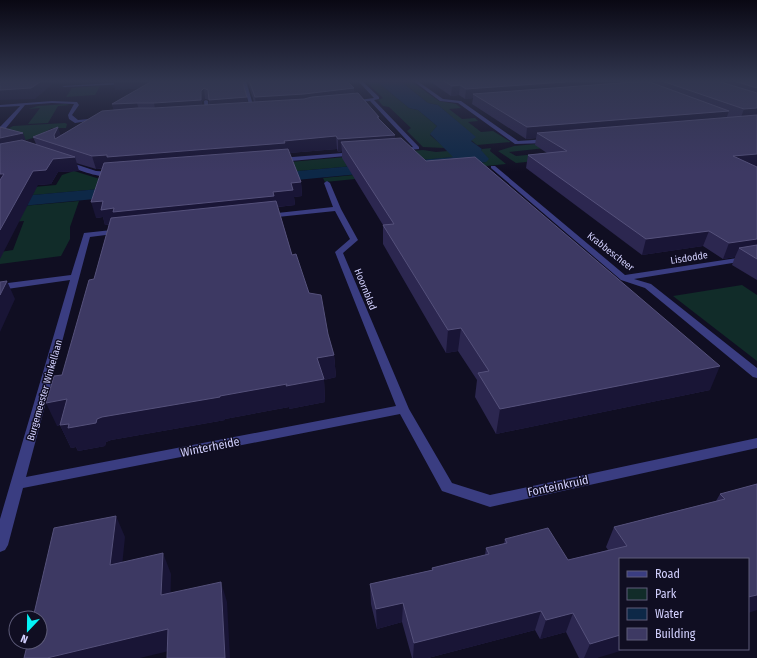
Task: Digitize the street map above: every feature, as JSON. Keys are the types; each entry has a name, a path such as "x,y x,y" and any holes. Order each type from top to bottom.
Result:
{"street":[{"path":"0,129 17,111"},
{"path":"73,111 70,115 76,124 102,118"},
{"path":"245,111 253,111"},
{"path":"381,111 417,148 394,150"},
{"path":"471,111 516,144 553,140"},
{"path":"200,114 214,113"},
{"path":"276,160 362,153"},
{"path":"61,161 95,173 118,174"},
{"name":"Krabbescheer","path":"493,167 624,278 648,286 757,374"},
{"name":"Hoornblad","path":"328,183 337,208 354,240 339,252 403,409"},
{"path":"259,217 337,208"},
{"name":"Burgemeester Winkellaan","path":"0,545 87,235 126,230"},
{"name":"Lisdodde","path":"624,278 757,257"},
{"path":"0,287 75,277"},
{"name":"Fonteinkruid","path":"403,409 447,487 490,501 757,443"},
{"name":"Winterheide","path":"17,484 403,409"}],"green space":[{"path":"38,111 55,111 48,123 28,124"},
{"path":"393,111 419,111 437,126 430,135 445,148 423,147 407,131 411,128"},
{"path":"445,111 451,111 462,119 475,118 478,121 468,122 481,132 493,131 511,142 477,145 471,140 475,137"},
{"path":"67,124 66,128 52,128 36,137 23,141 4,131 13,126"},
{"path":"658,133 665,135 509,152 516,156 676,141 686,146 516,163 498,151 514,146"},
{"path":"491,148 490,151 506,164 325,182 323,178 486,162 481,150"},
{"path":"423,150 436,152 448,151 454,157 0,198 0,190 56,185 62,175 74,171 100,179"},
{"path":"79,201 70,227 70,239 61,256 0,264 0,252 13,250 24,221 0,223 0,208"},
{"path":"742,285 757,295 757,361 673,296"}],"water":[{"path":"419,111 445,111 476,137 471,141 482,149 481,150 489,159 486,162 0,208 0,198 453,157 430,134 437,126"}],"building":[{"path":"102,111 373,111 379,117 377,117 395,135 338,139 336,136 284,141 285,143 107,157 107,155 92,156 33,137 58,127 54,135 55,139"},
{"path":"500,111 729,111 527,127"},
{"path":"757,115 757,154 733,156 757,167 757,239 729,243 709,231 646,239 528,155 567,151 537,133"},
{"path":"0,127 23,133 0,138"},
{"path":"401,138 426,161 475,157 720,366 500,409 478,373 489,371 461,328 448,330 383,225 394,224 341,142"},
{"path":"22,140 75,157 53,159 46,170 33,171 0,230 0,180 4,174 0,174 0,144"},
{"path":"288,149 301,182 291,183 293,190 273,192 274,196 113,212 114,208 101,210 103,201 91,202 104,163"},
{"path":"276,201 292,255 296,254 309,293 321,295 328,334 334,355 317,358 324,379 286,386 287,384 102,417 97,419 96,423 68,428 69,424 60,425 67,399 46,403 54,376 62,375 89,280 94,279 111,218"},
{"path":"757,245 757,259 739,248"},
{"path":"7,281 0,295 0,282"},
{"path":"757,484 757,595 749,597 749,558 619,558 619,635 590,644 573,613 546,620 541,611 414,643 403,603 376,609 370,584 433,570 432,568 489,554 486,548 507,543 505,539 548,528 568,560 627,546 614,527 725,499 720,494"},
{"path":"116,516 110,565 163,553 161,595 221,582 225,658 167,658 168,629 47,658 24,658 26,650 48,650 48,610 35,610 54,528"}]}
